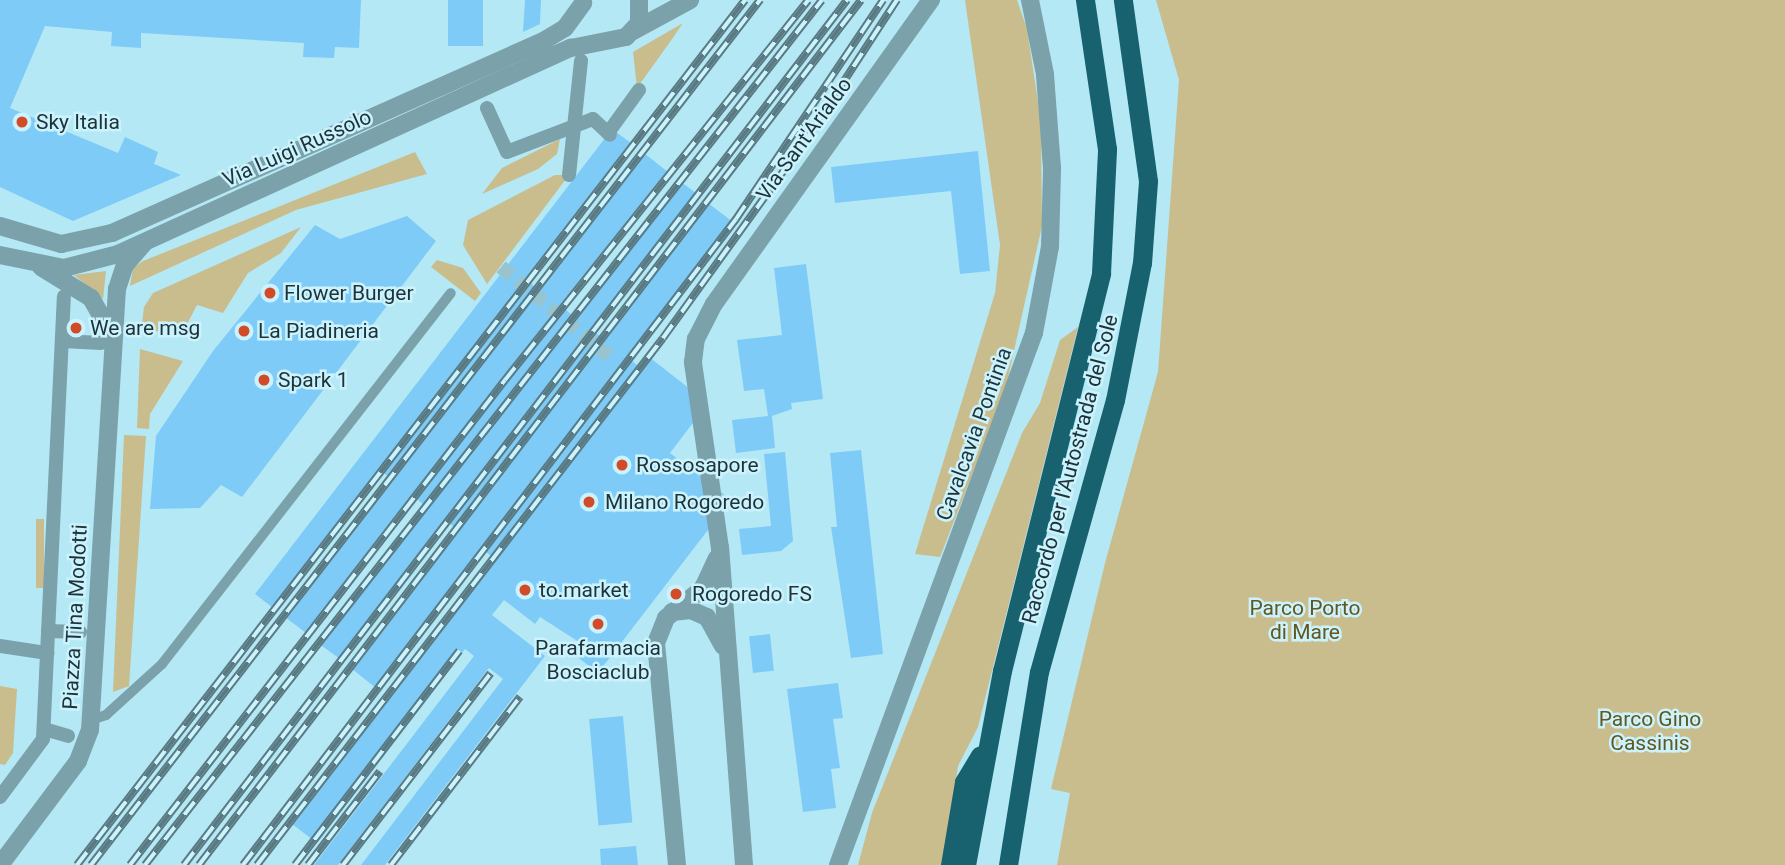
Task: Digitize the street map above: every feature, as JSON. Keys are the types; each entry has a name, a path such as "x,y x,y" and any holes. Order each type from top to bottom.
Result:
{"highway":[{"name":"Raccordo per l'Autostrada del Sole","path":"966,865 989,731 1101,272 1107,149 1085,0"},
{"name":"Raccordo per l'Autostrada del Sole","path":"1008,865 1039,672 1115,400 1142,263 1148,181 1123,0"},
{"path":"950,865 964,782 989,731"}],"street":[{"path":"634,32 641,14 639,0"},
{"name":"Via Luigi Russolo","path":"0,255 41,267 92,262 145,242 571,48 634,32 690,0"},
{"name":"Via Sant'Arialdo","path":"744,865 726,656 720,548 693,362 699,329 714,304 931,0"},
{"name":"Cavalcavia Pontinia","path":"838,865 1034,333 1050,247 1052,168 1045,74 1030,0"},
{"path":"584,1 590,31 607,40"},
{"name":"Via Luigi Russolo","path":"0,226 61,244 112,233 545,40 565,28 584,1"},
{"path":"569,175 581,61"},
{"path":"487,108 507,152 572,130 593,119 609,134 639,90"},
{"name":"Piazza Tina Modotti","path":"107,343 120,275 145,242"},
{"name":"Piazza Tina Modotti","path":"0,864 78,761 91,720 107,343 105,317 91,298 41,267"},
{"path":"0,797 43,739 64,296"},
{"path":"62,341 107,343"},
{"path":"677,865 656,643 672,612 703,588 720,548"},
{"path":"672,612 691,610 707,617 726,656"},
{"path":"48,631 80,632"},
{"path":"0,646 47,653"},
{"path":"44,729 68,736"}],"lane":[{"path":"91,720 106,715 162,664 451,293"}],"green space":[{"path":"965,0 1017,0 1027,29 1041,122 1042,226 1005,391 940,557 915,554 995,293 1000,245"},
{"path":"1156,0 1785,0 1785,865 1057,865 1070,793 1051,789 1105,563 1158,372 1179,80"},
{"path":"683,23 670,42 637,88 633,52"},
{"path":"560,139 557,154 538,169 482,194 502,168"},
{"path":"415,152 427,174 296,210 130,286 133,268 143,261"},
{"path":"555,175 569,175 487,284 463,245 468,220"},
{"path":"301,227 281,253 248,273 223,313 197,305 183,332 141,331 144,307 153,293"},
{"path":"437,260 463,268 481,293 475,301 431,267"},
{"path":"106,271 103,299 74,275"},
{"path":"1078,327 978,727 958,766 943,865 858,865 872,813 1022,433 1040,403 1060,340"},
{"path":"140,349 183,361 150,414 149,429 137,428"},
{"path":"124,435 146,436 129,686 113,692"},
{"path":"36,519 44,519 44,588 36,588"},
{"path":"0,686 17,689 13,753 5,765 0,764"}],"building":[{"name":"Sky Italia","path":"0,0 361,0 359,48 335,47 334,58 303,57 304,43 141,33 141,48 111,46 112,32 45,26 10,108 118,153 125,137 158,152 154,164 181,175 73,221 0,187"},
{"path":"448,0 483,0 483,46 448,46"},
{"path":"525,0 541,0 540,24 523,32"},
{"path":"612,129 631,143 526,280 539,290 644,153 668,172 560,305 572,315 680,181 697,194 592,330 604,339 708,203 733,222 628,358 641,368 649,357 708,403 670,453 731,500 598,673 571,652 579,642 540,617 535,624 504,600 492,615 545,656 385,865 361,865 503,679 489,668 338,865 314,865 474,656 465,649 317,843 292,824 495,559 482,549 376,688 352,669 458,530 446,521 340,659 318,643 424,505 412,495 306,633 285,617 392,479 379,470 273,608 255,594"},
{"path":"978,151 990,271 960,274 951,191 835,203 831,167"},
{"name":"Spark 1","path":"407,216 436,241 242,497 221,485 200,508 150,509 156,436 213,351 315,225 340,239"},
{"path":"806,264 823,399 791,403 792,409 772,416 775,448 736,453 732,420 768,416 764,389 744,391 737,340 782,335 774,268"},
{"path":"861,450 883,654 851,658 831,527 837,527 830,453"},
{"path":"785,452 793,541 781,551 742,555 739,529 771,526 764,454"},
{"path":"770,634 774,671 753,673 749,636"},
{"path":"838,683 843,718 833,719 840,768 831,769 836,808 803,812 787,689"},
{"path":"623,716 632,823 598,826 589,719"},
{"path":"636,846 638,865 601,865 600,849"}],"tunnel":[{"path":"501,267 611,358"}],"railway":[{"path":"77,865 745,0"},
{"path":"91,865 760,0"},
{"path":"130,865 505,380 808,0"},
{"path":"145,865 822,0"},
{"path":"184,865 847,0"},
{"path":"199,865 861,0"},
{"path":"243,865 736,219 883,0"},
{"path":"257,865 663,338 801,147 897,0"},
{"path":"295,865 459,651"},
{"path":"343,865 491,673"},
{"path":"391,865 520,697"},
{"path":"308,865 380,771"}],"place":[{"name":"Sky Italia","path":"22,122"},
{"name":"Flower Burger","path":"270,293"},
{"name":"We are msg","path":"76,328"},
{"name":"La Piadineria","path":"244,331"},
{"name":"Spark 1","path":"264,380"},
{"name":"Rossosapore","path":"622,465"},
{"name":"Milano Rogoredo","path":"589,502"},
{"name":"to.market","path":"525,590"},
{"name":"Rogoredo FS","path":"676,594"},
{"name":"Parafarmacia Bosciaclub","path":"598,624"}],"park label":[{"name":"Parco Porto di Mare","path":"1305,620"},
{"name":"Parco Gino Cassinis","path":"1650,731"}]}
